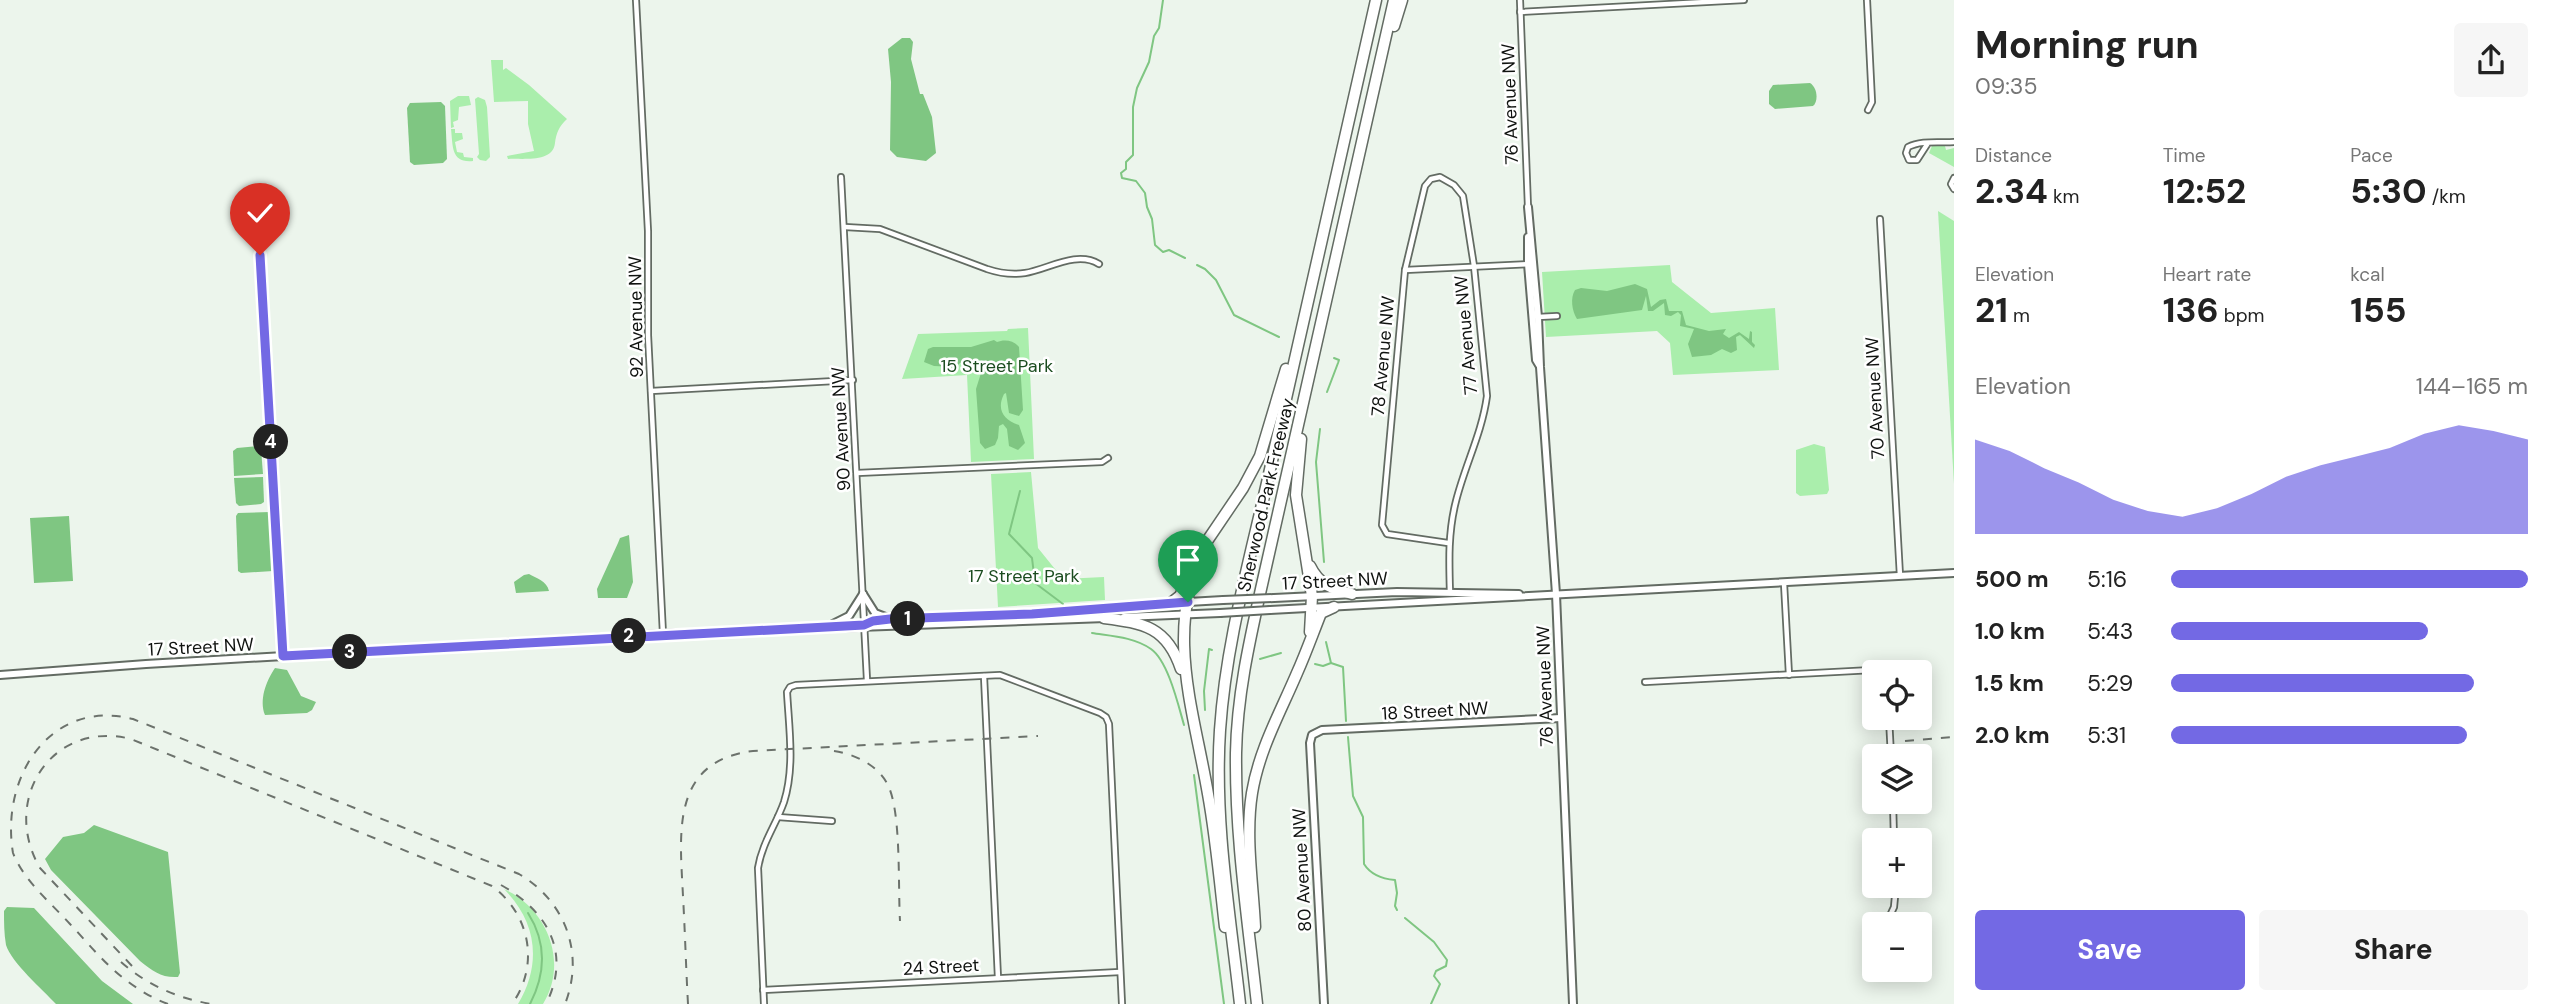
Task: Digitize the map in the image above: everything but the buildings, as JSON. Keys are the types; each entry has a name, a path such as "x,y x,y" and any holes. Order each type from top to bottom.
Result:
{"highway":[{"path":"1368,36 1370,0"},
{"name":"Sherwood Park Freeway","path":"1237,1004 1220,797 1222,710 1232,641 1376,0"},
{"name":"Sherwood Park Freeway","path":"1257,1004 1237,806 1237,728 1247,650 1394,0"},
{"path":"1380,62 1387,51 1402,0"},
{"path":"1171,603 1184,591 1198,555 1243,488 1260,456 1289,359 1303,326"},
{"path":"1306,649 1312,596 1295,480 1318,336"},
{"path":"1186,687 1184,649 1188,602 1195,569 1206,543"},
{"path":"1304,545 1312,570 1321,582 1332,589 1352,594"},
{"path":"1257,1004 1259,987 1250,832 1252,792 1269,734 1321,613 1334,607"},
{"path":"1104,618 1140,624 1160,635 1172,648 1186,687 1212,816 1237,1004"}],"main road":[{"name":"76 Avenue NW","path":"1528,207 1536,360 1540,367"},
{"name":"76 Avenue NW","path":"1531,264 1538,317 1556,594 1573,1004"},
{"name":"17 Street NW","path":"0,675 663,634 1311,609 1954,573"},
{"path":"829,626 849,616 863,594 875,613 890,619"},
{"name":"17 Street NW","path":"864,625 890,619 1032,614 1171,603 1352,594 1556,594"},
{"name":"18 Street NW","path":"1312,735 1322,730 1561,718"},
{"name":"80 Avenue NW","path":"1312,735 1310,743 1324,1004"}],"street":[{"name":"92 Avenue NW","path":"636,0 648,231 648,335 663,634"},
{"name":"76 Avenue NW","path":"1520,0 1528,207"},
{"path":"1520,12 1744,0"},
{"path":"1867,0 1872,102 1868,110"},
{"path":"1928,143 1917,160 1909,160 1906,153 1908,146 1928,143 1954,142"},
{"name":"90 Avenue NW","path":"841,177 867,680"},
{"name":"77 Avenue NW","path":"1426,184 1431,179 1440,177 1454,185 1463,196 1474,266 1487,396 1484,416 1456,500 1448,543 1450,593"},
{"path":"1954,178 1951,184 1954,189"},
{"name":"78 Avenue NW","path":"1426,184 1405,270 1382,525 1390,535 1448,543"},
{"name":"70 Avenue NW","path":"1880,219 1900,576"},
{"path":"845,227 880,229 1004,274 1036,271 1064,261 1088,260 1099,264"},
{"path":"260,255 283,656"},
{"path":"1405,270 1531,264"},
{"path":"1538,317 1557,316"},
{"path":"651,391 853,380"},
{"path":"857,473 1102,462 1108,457"},
{"path":"1784,583 1789,675"},
{"path":"1645,682 1862,671"},
{"path":"764,1004 758,868 762,848 784,802 790,767 787,691 790,687 867,680 1000,675 1100,713 1109,724 1122,1004"},
{"path":"984,676 998,978"},
{"path":"778,817 832,821"},
{"name":"24 Street","path":"763,990 1120,972"}],"green space":[{"path":"491,60 503,60 503,70 506,68 529,85 567,119 558,130 549,154 536,158 508,159 507,156 534,151 528,124 528,101 494,102"},
{"path":"458,96 469,96 471,105 459,107 458,120 453,122 454,127 451,128 450,101"},
{"path":"478,97 485,100 487,107 490,157 486,161 477,157 479,154 475,99"},
{"path":"451,129 455,129 455,133 462,133 463,139 455,142 457,152 463,153 464,157 473,158 473,161 461,159 454,152"},
{"path":"1932,146 1945,146 1946,150 1954,148 1954,167 1929,153"},
{"path":"1938,211 1954,221 1954,484"},
{"path":"1670,265 1672,282 1711,313 1775,308 1779,370 1673,375 1670,343 1657,331 1546,337 1542,272"},
{"name":"15 Street Park","path":"1028,328 1034,459 971,462 967,375 902,379 918,334"},
{"path":"1814,444 1825,447 1829,490 1827,494 1800,496 1796,493 1796,450"},
{"name":"17 Street Park","path":"1031,472 1038,548 1063,579 1104,577 1105,600 998,607 991,474"},
{"path":"504,889 532,909 549,938 554,971 551,988 543,1004 518,1004 531,974 532,944 523,915"}],"shaded area":[{"path":"902,38 910,38 913,42 911,59 920,94 923,94 932,117 936,153 926,161 897,157 890,150 891,82 888,49"},
{"path":"1810,83 1816,94 1813,106 1775,109 1769,104 1769,91 1773,85"},
{"path":"441,102 445,106 447,159 443,163 414,165 410,162 407,108 410,103"},
{"path":"1635,284 1647,289 1651,307 1666,299 1669,311 1682,311 1686,325 1709,331 1726,329 1723,334 1729,338 1739,332 1749,339 1750,331 1752,332 1754,348 1740,335 1736,337 1737,350 1731,353 1722,349 1711,355 1692,357 1688,344 1694,329 1680,326 1681,315 1678,312 1671,316 1665,315 1664,303 1653,311 1648,311 1646,296 1642,310 1577,319 1572,304 1575,290 1581,288 1607,291"},
{"path":"994,340 1006,340 1019,347 1023,410 1019,416 1009,413 1006,393 1001,405 1003,414 1019,425 1025,443 1018,450 1009,446 1007,429 1003,424 999,426 995,445 985,449 980,443 976,389 981,373 979,366 960,363 956,367 934,366 924,362 928,349 933,347 971,347"},
{"path":"258,446 261,449 263,474 234,476 233,451 237,448"},
{"path":"263,477 264,502 239,506 236,503 234,478"},
{"path":"270,512 273,571 241,573 238,571 236,516 238,513"},
{"path":"69,516 73,581 34,583 30,518"},
{"path":"629,535 633,582 627,598 598,598 597,589 620,538"},
{"path":"529,574 544,582 549,591 516,593 514,582"},
{"path":"275,668 287,670 301,696 316,702 312,710 307,713 265,715 264,691"},
{"path":"94,825 168,852 180,973 178,977 162,975 140,961 51,870 45,859 63,837 84,833"},
{"path":"7,907 34,908 102,981 133,1004 56,1004 9,952 4,928 4,911"}],"waterway":[{"path":"1163,0 1159,28 1154,36 1149,62 1137,88 1133,107 1133,155 1121,173 1122,178 1136,181 1145,193 1155,245 1163,252 1169,250 1185,258"},
{"path":"1197,265 1216,280 1234,315 1279,337"},
{"path":"1327,392 1339,360 1334,358"},
{"path":"1320,429 1316,462 1324,562"},
{"path":"1020,491 1009,534 1032,558 1035,583 1063,604"},
{"path":"1092,633 1137,642 1151,649 1162,663 1172,684 1184,725"},
{"path":"1326,642 1331,663 1343,667 1346,721"},
{"path":"1205,710 1204,691 1209,649 1212,650"},
{"path":"1260,659 1281,653"},
{"path":"1315,664 1323,666 1331,663"},
{"path":"1348,737 1353,796 1363,817 1364,864 1378,876 1395,880 1397,910"},
{"path":"1194,775 1224,1004"},
{"path":"528,913 539,936 542,958 539,981 530,1004"},
{"path":"1405,918 1434,942 1447,960 1446,966 1436,971 1434,976 1440,984 1431,1004"}],"railway":[{"path":"168,1004 138,989 108,965 31,882 13,853 11,824 15,796 24,771 38,749 56,732 78,720 104,716 133,719 519,874 535,885 548,899 567,930 573,966 565,1004"},
{"path":"132,966 40,868 29,842 26,816 30,792 41,770 57,753 78,741 103,736 131,739 492,886 515,911 527,941 526,973 512,1004"},
{"path":"688,1004 682,826 686,804 694,785 707,769 726,758 753,751 1038,736"},
{"path":"1905,741 1954,737"},
{"path":"834,751 851,755 875,768 890,790 896,818 900,921"},
{"path":"501,885 531,907 550,935 555,950 556,967 546,1004"},
{"path":"121,962 163,989 211,1004"}],"route":[{"path":"260,255 283,656 864,625 890,619 1054,613 1188,602"}]}
